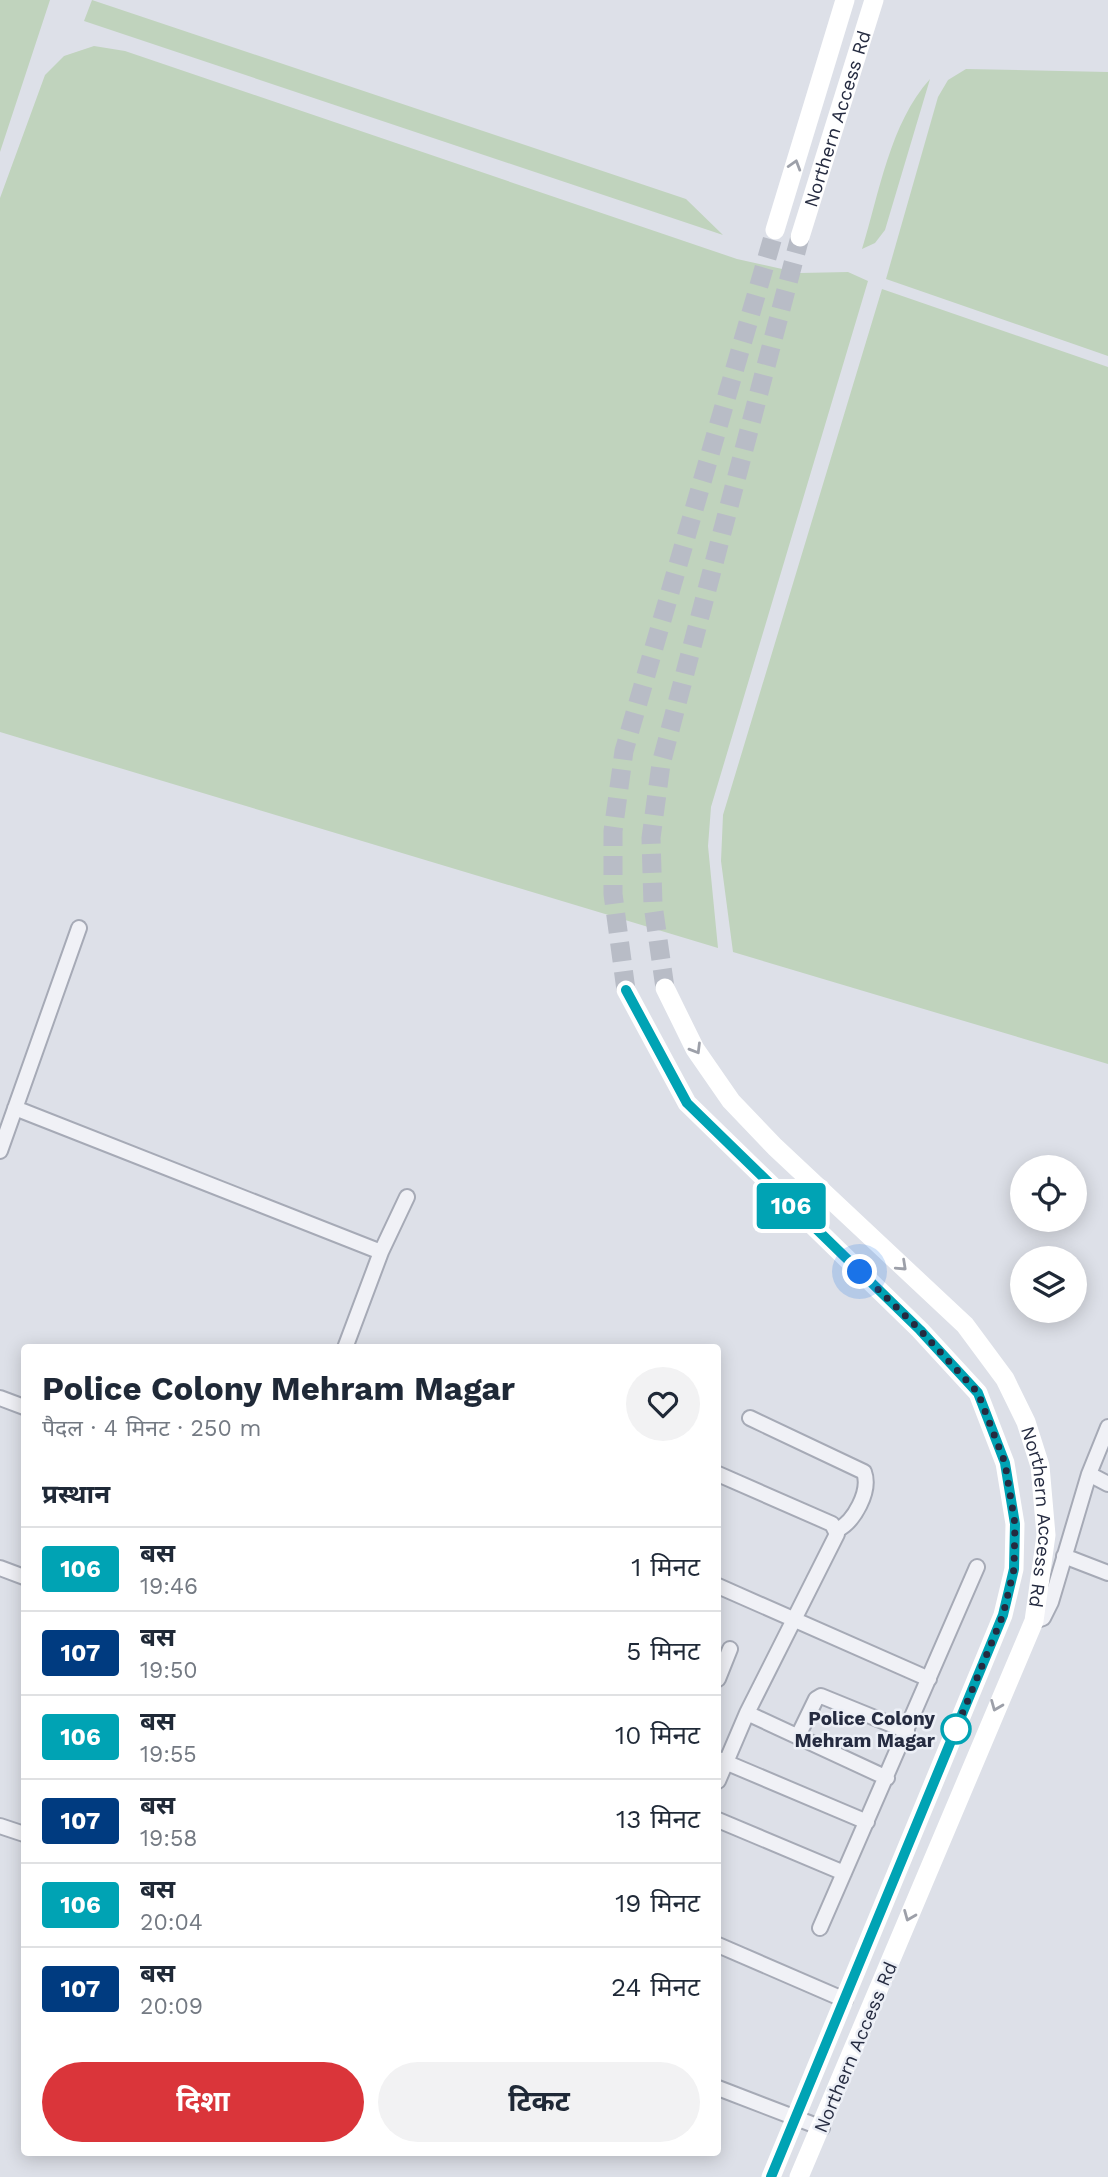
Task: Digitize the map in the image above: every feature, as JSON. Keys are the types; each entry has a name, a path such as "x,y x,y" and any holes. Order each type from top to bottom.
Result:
{"main road":[{"name":"Northern Access Rd","path":"775,230 845,0"},
{"name":"Northern Access Rd","path":"800,237 874,0"},
{"name":"Northern Access Rd","path":"665,988 695,1049 731,1101 775,1147 965,1325 1005,1379 1026,1422 1040,1466 1046,1535 1034,1621 1016,1658 822,2128 799,2177"},
{"name":"Northern Access Rd","path":"626,990 687,1103 920,1330 978,1393 1005,1463 1015,1524 1014,1569 1003,1615 771,2177"},
{"path":"989,1648 1016,1658"}],"street":[{"path":"0,1152 79,928"},
{"path":"15,1108 381,1252"},
{"path":"346,1344 381,1252 407,1197"},
{"path":"0,1398 21,1407"},
{"path":"750,1418 864,1472 866,1485 852,1520 837,1530 836,1539 721,1761 867,1822"},
{"path":"1034,1621 1047,1613 1089,1474 1108,1427"},
{"path":"1089,1474 1108,1484"},
{"path":"721,1475 804,1511 837,1530"},
{"path":"1064,1556 1108,1573"},
{"path":"820,1928 977,1567"},
{"path":"0,1568 21,1576"},
{"path":"721,1587 929,1679"},
{"path":"721,1672 730,1649"},
{"path":"798,1736 816,1699 821,1696 907,1731"},
{"path":"747,1713 887,1778"},
{"path":"721,1821 844,1874"},
{"path":"0,1826 21,1834"},
{"path":"721,1946 845,2000"},
{"path":"721,2089 822,2128"}],"green space":[{"path":"0,0 50,0 0,152"},
{"path":"92,0 686,199 723,235 84,21"},
{"path":"94,46 125,51 737,259 800,273 848,272 868,281 711,807 708,846 718,948 0,732 0,198 45,75 64,56"},
{"path":"966,69 1108,72 1108,356 886,279 938,97 948,80"},
{"path":"930,79 885,230 875,243 862,249 895,138 916,97"},
{"path":"882,289 1108,367 1108,1064 733,952 721,861 723,815"}],"tunnel":[{"path":"626,990 613,894 613,831 624,751 775,230"},
{"path":"665,988 653,905 651,838 661,764 800,237"}],"bus line":[{"name":"106","path":"626,990 687,1103 920,1330 978,1393 1005,1463 1015,1524 1014,1569 1003,1615 771,2177"}],"place":[{"name":"Police Colony Mehram Magar","path":"956,1729"}],"route":[{"path":"860,1272 920,1330 978,1393 1005,1463 1015,1524 1014,1569 1003,1615 956,1729"}]}
